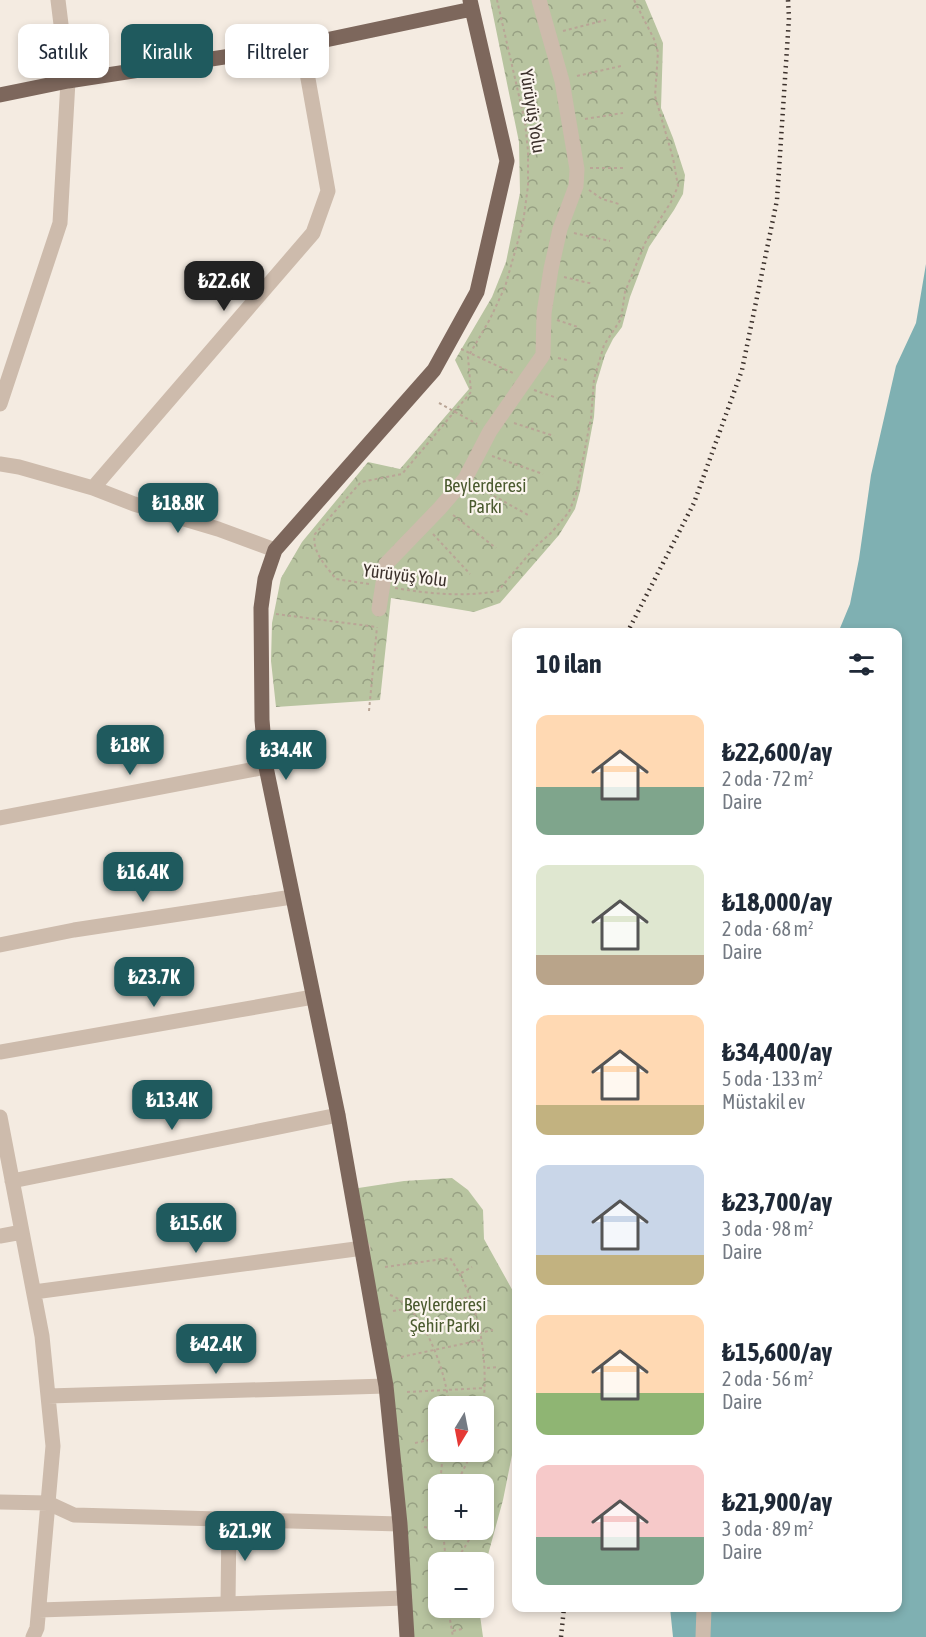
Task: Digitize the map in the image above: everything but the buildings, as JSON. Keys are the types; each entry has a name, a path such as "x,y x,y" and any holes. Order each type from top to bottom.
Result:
{"main road":[{"path":"329,38 471,4 507,161 477,292 434,370 274,550 265,579 261,612 262,720 266,766 338,1115 386,1386 400,1524 407,1637"},
{"path":"0,95 68,81 225,57"}],"street":[{"path":"0,404 60,223 68,81 58,0"},
{"path":"379,609 386,564 464,480 490,432 543,355 544,316 550,274 576,174 562,80 539,0"},
{"path":"93,488 313,233 328,191 308,78"},
{"path":"0,464 20,467 93,488 134,504 218,529 274,550"},
{"path":"0,818 266,766"},
{"path":"0,945 74,930 292,897"},
{"path":"0,1052 313,997"},
{"path":"12,1181 338,1115"},
{"path":"0,1117 42,1336 53,1446 39,1610 37,1628 33,1637"},
{"path":"0,1236 22,1232"},
{"path":"34,1292 363,1248"},
{"path":"48,1396 386,1386"},
{"path":"0,1502 48,1503 74,1515 400,1524"},
{"path":"228,1604 229,1519"},
{"path":"39,1610 405,1598"},
{"path":"704,1612 704,1637"}],"path":[{"name":"Yürüyüş Yolu","path":"497,0 525,122 528,186 523,223 505,287 490,319 469,353 471,392 402,474 361,483 315,534 314,542 318,553 336,579 446,595 472,595 498,591 535,547 569,512 576,494 591,418 594,379 604,345 621,319 627,285 645,243 671,202 678,186 673,158 655,96 658,52 654,39 634,0"},
{"path":"550,35 606,20"},
{"path":"562,80 621,66"},
{"path":"570,122 623,113"},
{"path":"576,174 626,168"},
{"path":"576,174 602,199 619,204"},
{"path":"560,229 610,242"},
{"path":"550,274 593,284"},
{"path":"544,316 578,327"},
{"path":"447,347 469,353 523,383 557,398"},
{"path":"439,403 490,432"},
{"path":"499,418 554,436"},
{"path":"479,452 543,474"},
{"path":"464,480 528,515"},
{"path":"441,507 467,524 496,548"},
{"path":"424,524 470,574"},
{"path":"369,711 379,609"},
{"path":"261,612 377,627"},
{"path":"385,1266 450,1258 461,1273 471,1297 486,1368 484,1396"},
{"path":"461,1273 472,1267"},
{"path":"390,1295 409,1308 423,1329 434,1350 448,1396"},
{"path":"393,1311 471,1297"},
{"path":"472,1303 487,1299"},
{"path":"479,1334 493,1330"},
{"path":"401,1358 481,1340"},
{"path":"486,1368 499,1367"},
{"path":"407,1392 485,1388"},
{"path":"415,1443 428,1440"},
{"path":"424,1527 428,1528"},
{"path":"450,1618 453,1637"},
{"path":"452,1631 462,1629"}],"green space":[{"name":"Beylerderesi Parkı","path":"490,0 645,0 663,43 661,108 685,175 683,194 649,247 630,297 622,327 605,355 596,385 594,417 580,491 575,509 559,535 500,603 474,612 391,598 380,700 276,707 271,661 272,623 281,578 302,542 368,462 400,469 469,389 455,360 492,297 506,262 520,193 519,142"},
{"name":"Beylerderesi Şehir Parkı","path":"452,1178 468,1190 483,1210 484,1239 512,1289 512,1455 494,1533 494,1474 428,1474 428,1540 492,1540 489,1552 428,1552 428,1618 480,1618 483,1637 407,1637 402,1548 352,1189 404,1181"}],"water":[{"path":"926,264 926,1637 673,1637 670,1612 902,1612 902,628 840,628 850,604 871,475 896,366 916,323"}],"railway":[{"path":"630,628 694,503 742,370 777,200 789,18 788,0"},
{"path":"561,1637 564,1612"}]}
